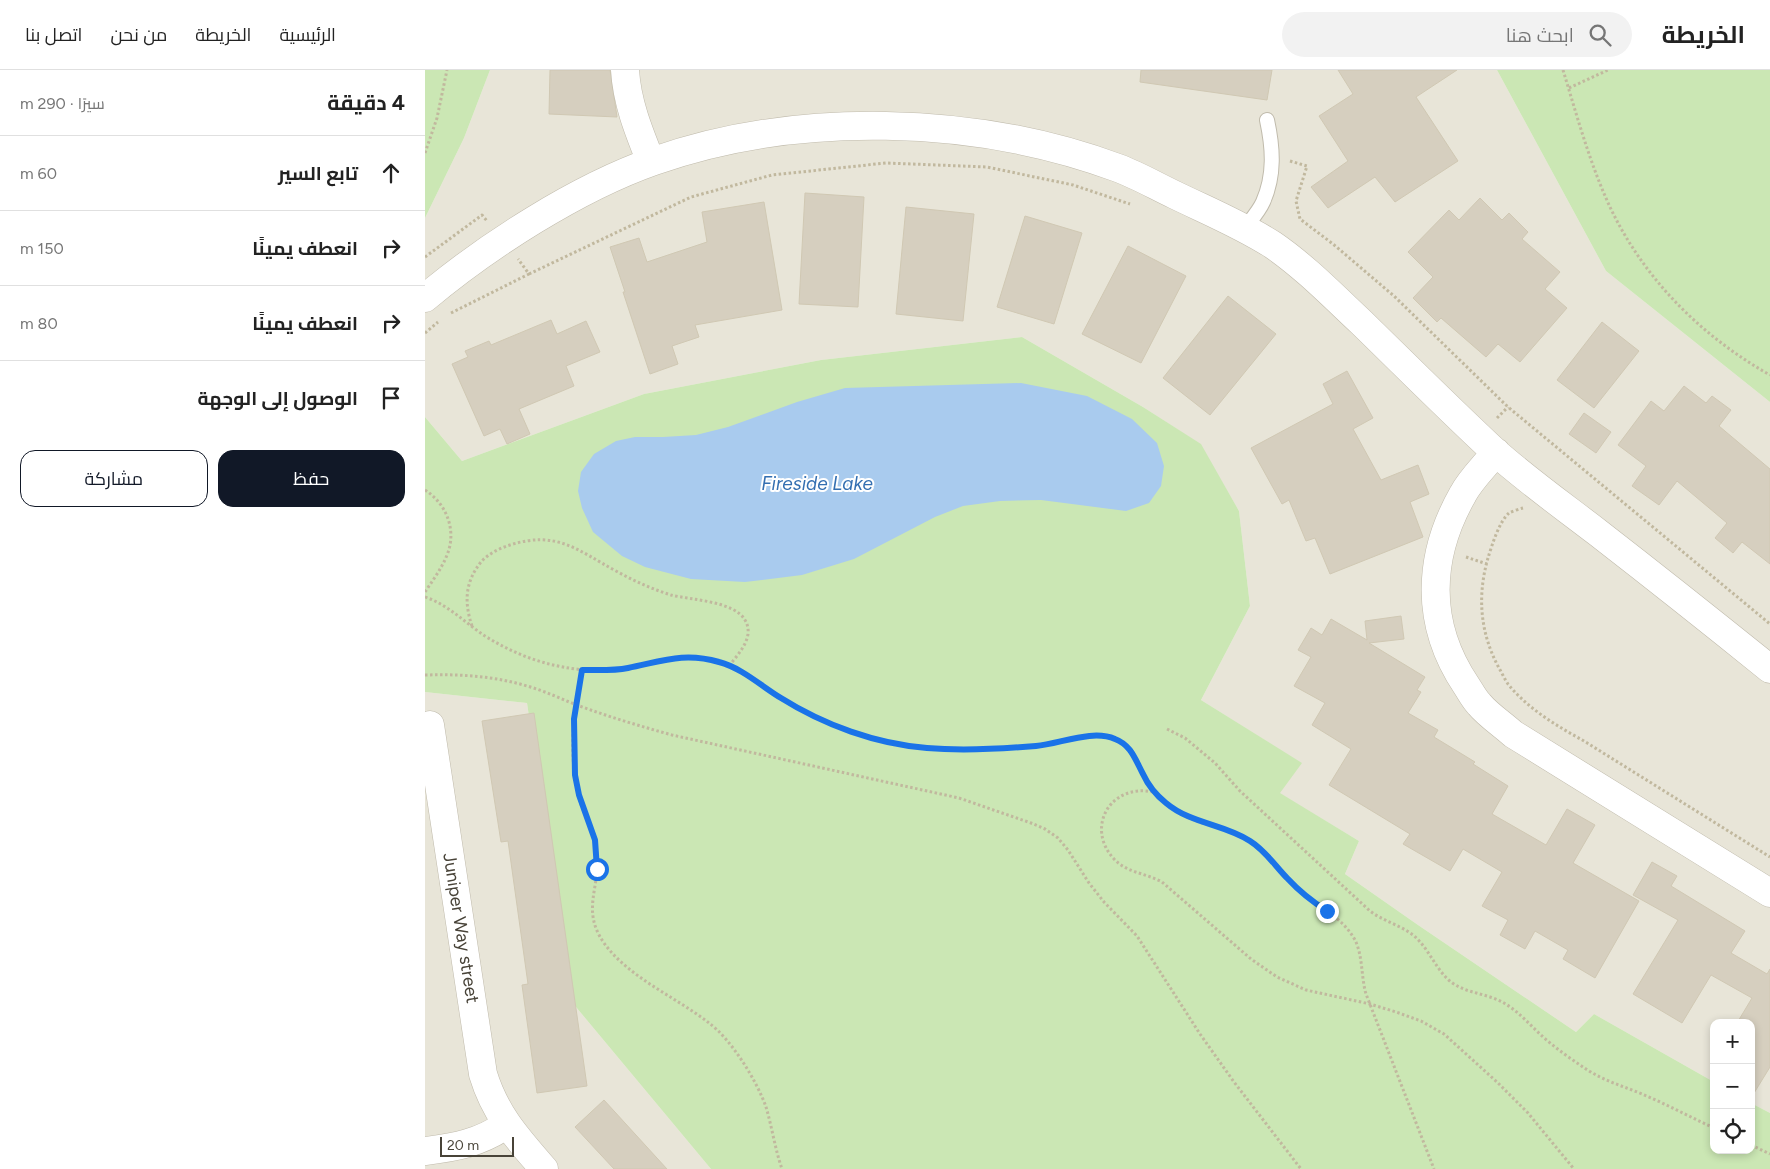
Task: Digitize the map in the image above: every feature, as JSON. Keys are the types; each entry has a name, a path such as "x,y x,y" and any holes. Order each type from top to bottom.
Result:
{"street":[{"path":"625,70 633,115 651,162"},
{"path":"425,298 472,262 538,218 605,182 651,162 696,148 789,130 837,126 885,126 932,128 981,134 1028,143 1074,155 1120,169 1245,228 1276,248 1321,284 1496,452 1770,669"},
{"path":"1496,452 1463,493 1444,534 1441,548 1435,578 1439,624 1453,666 1479,704 1513,734 1770,893"},
{"name":"Juniper Way street","path":"430,725 483,1074 488,1092 506,1125 544,1169"},
{"path":"425,1151 472,1143 506,1125"}],"lane":[{"path":"1245,228 1263,203 1271,177 1272,157 1267,120"}],"path":[{"path":"425,153 437,118 447,70"},
{"path":"1563,70 1597,174 1610,207 1646,267 1694,321 1721,344 1770,375"},
{"path":"1569,88 1608,70"},
{"path":"1272,157 1307,166 1296,201 1300,219 1333,244 1394,296 1508,407 1770,624"},
{"path":"529,274 691,197 772,175 885,163 987,167 1073,184 1137,206"},
{"path":"425,490 437,499 444,509 449,520 451,544 447,556 425,592"},
{"path":"1525,507 1509,513 1495,536 1481,594 1483,622 1488,644 1508,684 1526,702 1555,725 1584,740 1770,856"},
{"path":"473,627 467,612 469,583 475,569 485,558 502,548 521,542 541,540 561,542 579,549 615,570 653,588 736,611 744,617 748,626 749,636 745,645 729,666"},
{"path":"425,597 448,608 499,644 540,662 582,670 627,668 666,659 685,657 704,658 729,666 808,713 843,729 895,744 926,748 988,749 1037,746 1096,735 1107,736 1117,740 1127,746 1134,755 1143,775 1155,792 1166,803 1193,820 1239,834 1253,842 1265,852 1299,890 1339,920 1349,930 1361,956 1363,982 1370,1004 1434,1169"},
{"path":"582,670 575,704 573,735 575,775 579,795 595,840 597,869 591,909 599,934 606,945 625,963 661,991 710,1023 727,1040 762,1096 782,1169"},
{"path":"425,675 474,676 527,686 639,726 959,798 996,809 1045,829 1058,838 1094,889 1137,936 1200,1034 1234,1082 1301,1169"},
{"path":"1167,729 1185,738 1215,763 1240,791 1370,911 1415,937 1424,946 1443,974 1451,981 1469,992 1492,997 1503,1002 1563,1053 1598,1076 1652,1098 1710,1126"},
{"path":"1155,792 1143,790 1130,791 1119,796 1110,804 1104,815 1102,826 1107,850 1113,858 1130,871 1151,876 1162,882 1251,959 1277,977 1306,990 1370,1004 1421,1021 1444,1034 1528,1113 1574,1169"},
{"path":"1755,1147 1770,1154"}],"shaded area":[{"path":"490,70 1497,70 1606,271 1770,402 1770,1113 1755,1105 1755,1019 1710,1019 1710,1080 1594,1014 1576,1032 1345,874 1359,841 1279,793 1301,763 1201,700 1250,606 1239,511 1200,444 1143,407 1022,337 821,360 644,394 462,461 425,417 425,218 464,138"},
{"path":"425,692 527,703 571,1001 711,1169 425,1169"}],"green space":[{"path":"425,70 490,70 464,138 425,218"},
{"path":"1497,70 1770,70 1770,402 1606,271"},
{"path":"1022,337 1143,407 1201,444 1239,511 1250,606 1201,700 1302,763 1280,793 1359,841 1345,874 1576,1032 1594,1014 1710,1080 1710,1154 1755,1154 1755,1105 1770,1113 1770,1169 711,1169 571,1001 527,703 425,692 425,417 462,461 644,394 821,360"}],"water":[{"name":"Fireside Lake","path":"1021,383 1087,396 1132,419 1157,443 1164,466 1161,486 1149,503 1126,511 1041,500 1000,501 963,506 935,517 854,559 802,575 745,582 691,579 645,567 622,556 593,532 582,508 578,491 581,472 594,454 616,441 635,437 696,435 728,427 797,402 845,388"}],"building":[{"path":"550,70 610,70 617,117 549,114"},
{"path":"1141,70 1272,70 1267,100 1140,82"},
{"path":"1338,70 1457,70 1416,97 1458,161 1395,202 1375,177 1328,208 1311,187 1348,161 1319,116 1353,94"},
{"path":"805,193 864,197 858,307 799,304"},
{"path":"1480,198 1502,220 1509,213 1528,232 1522,239 1560,272 1545,289 1567,308 1520,362 1498,344 1486,357 1441,318 1437,322 1413,298 1433,277 1408,252 1449,210 1459,220"},
{"path":"764,202 782,310 695,325 699,337 672,346 678,364 650,374 610,247 639,238 647,262 707,242 702,212"},
{"path":"906,207 974,214 963,321 896,314"},
{"path":"1025,216 1082,233 1054,324 997,307"},
{"path":"1128,246 1186,276 1141,363 1082,334"},
{"path":"1228,296 1276,334 1210,415 1163,378"},
{"path":"551,320 557,334 586,321 600,352 566,366 574,386 519,409 530,434 507,444 500,429 484,436 452,364 468,357 465,351 489,341 491,345"},
{"path":"1602,322 1639,351 1594,408 1557,380"},
{"path":"1347,371 1373,418 1353,429 1381,480 1418,465 1429,494 1410,502 1423,537 1330,574 1315,538 1306,541 1289,500 1282,504 1251,448 1333,404 1323,384"},
{"path":"1684,386 1706,403 1712,396 1731,410 1719,426 1770,469 1770,564 1742,542 1733,553 1715,538 1727,523 1677,481 1659,505 1632,486 1646,466 1618,445 1651,401 1664,411"},
{"path":"1584,413 1611,432 1596,453 1569,434"},
{"path":"1401,616 1404,639 1369,643 1425,677 1417,690 1421,692 1408,713 1438,730 1434,737 1475,762 1473,764 1508,786 1492,814 1546,845 1567,809 1595,825 1573,863 1639,901 1595,978 1563,959 1568,950 1535,931 1525,949 1500,935 1508,920 1482,906 1502,872 1463,849 1450,871 1403,844 1410,834 1329,785 1351,749 1312,725 1325,703 1294,686 1311,657 1298,650 1311,628 1322,635 1331,619 1367,640 1365,621"},
{"path":"534,713 587,1086 537,1093 522,985 528,984 508,841 501,842 482,721"},
{"path":"1652,862 1677,876 1671,886 1745,931 1731,953 1767,974 1770,969 1770,1067 1755,1091 1755,1019 1739,1019 1752,998 1711,975 1682,1023 1633,994 1678,920 1633,895"},
{"path":"604,1100 667,1169 614,1169 575,1127"}],"route":[{"path":"597,869 595,840 579,795 575,775 574,719 582,670 627,668 666,659 685,657 704,658 729,666 755,680 781,698 836,726 895,744 957,750 1037,746 1096,735 1107,736 1117,740 1127,746 1134,755 1143,775 1155,792 1166,803 1193,820 1224,828 1253,842 1265,852 1299,890 1327,911"}]}
